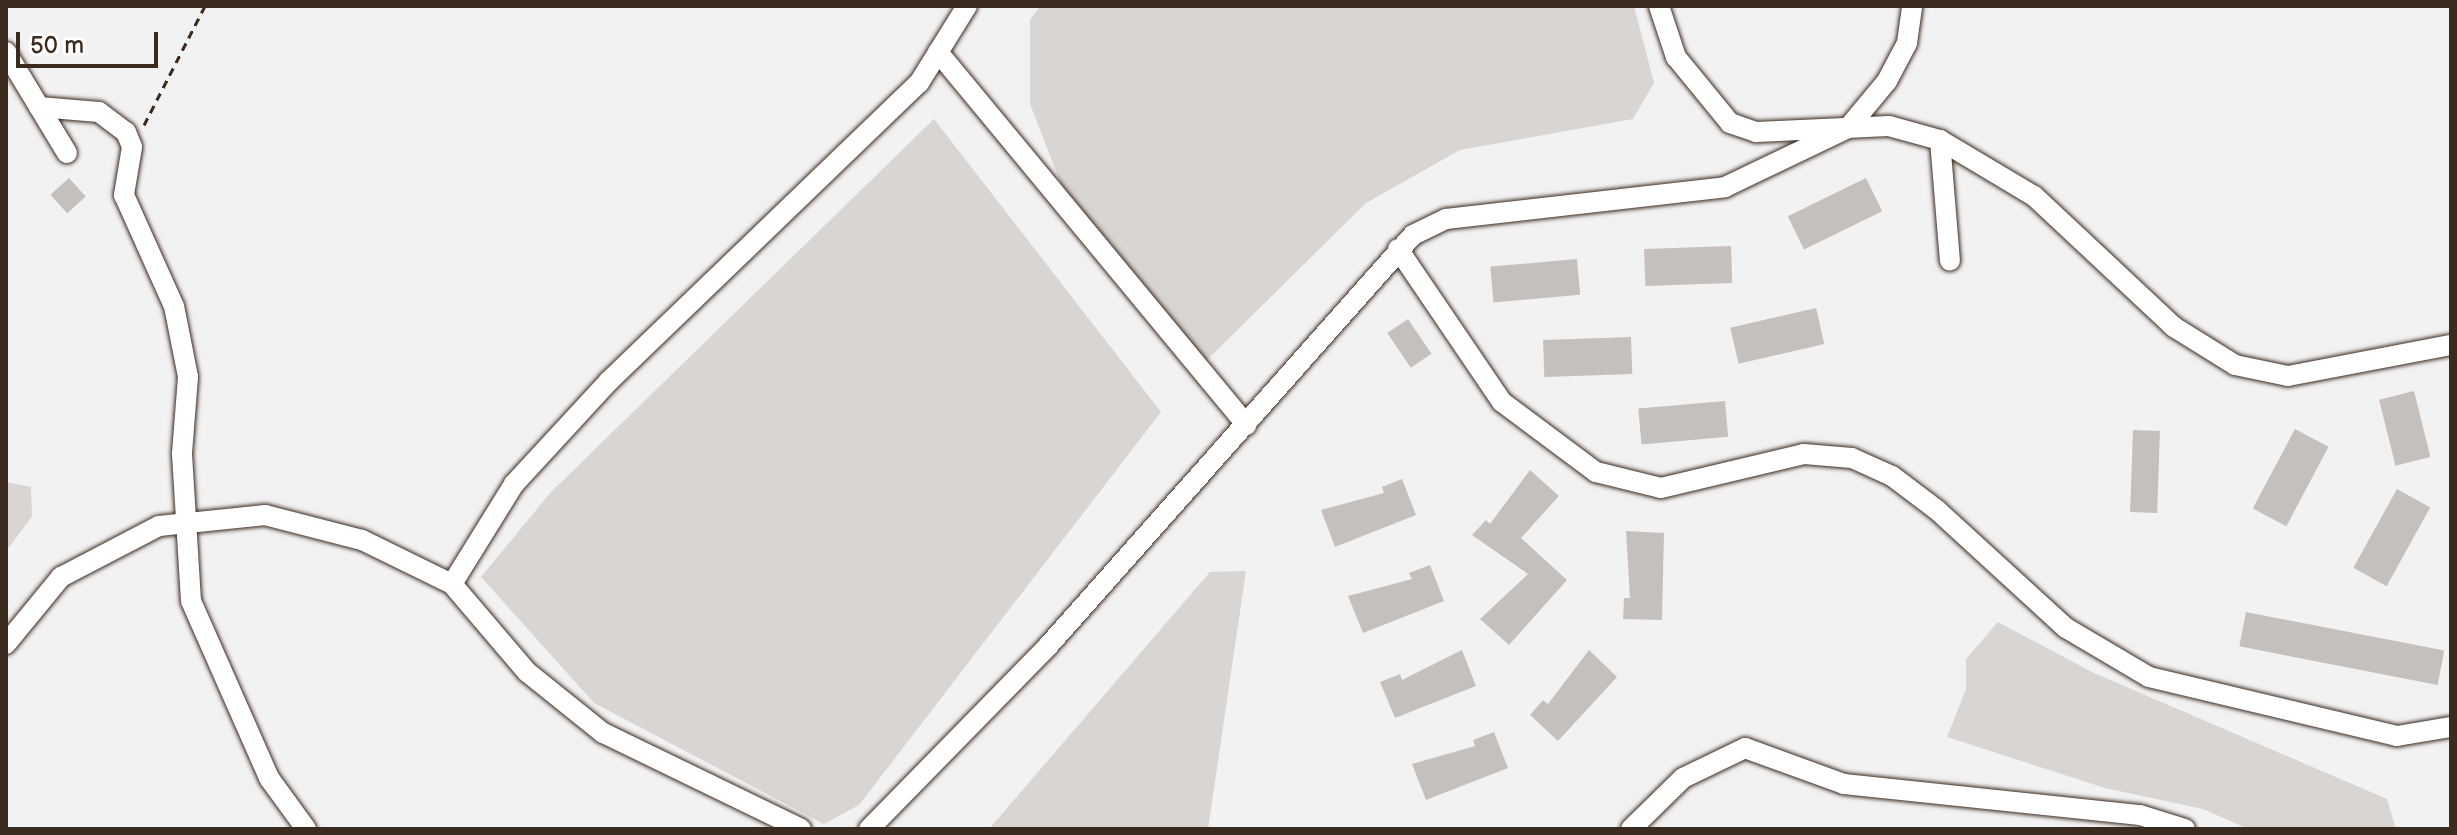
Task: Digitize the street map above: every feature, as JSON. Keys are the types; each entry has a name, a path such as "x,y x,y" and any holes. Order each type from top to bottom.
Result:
{"street":[{"path":"452,584 514,484 609,381 909,93 967,6"},
{"path":"1659,6 1676,57 1730,123 1756,132 1889,126 1940,140 2034,196 2174,327 2235,365 2288,376 2451,345"},
{"path":"869,829 1049,645 1247,425 1398,249 1446,219 1725,187 1848,128 1887,81 1907,43 1912,6"},
{"path":"6,52 67,153"},
{"path":"938,52 1247,425"},
{"path":"39,107 99,112 129,138 124,195 174,306 188,377 186,523 191,601 224,686 269,778 306,829"},
{"path":"1940,140 1950,261"},
{"path":"1398,249 1502,402 1596,472 1661,488 1804,454 1852,458 1892,476 1937,510 2066,628 2149,677 2397,736 2451,727"},
{"path":"6,644 61,577 159,526 265,515 362,540 452,584 527,672 603,733 801,829"},
{"path":"1631,829 1683,778 1745,748 1844,784 2140,815 2185,829"}],"path":[{"path":"129,138 146,123 205,6"}],"shaded area":[{"path":"1040,6 1634,6 1654,83 1633,119 1460,150 1366,203 1205,362 1066,197 1030,104 1030,20"},
{"path":"934,119 1161,412 859,805 824,824 594,703 481,577 551,492"},
{"path":"6,482 31,487 32,517 6,551"},
{"path":"1246,571 1208,829 989,829 1210,572"},
{"path":"1998,622 2094,673 2387,799 2396,829 2248,829 2203,809 2105,788 1947,737 1966,689 1966,659"}],"building":[{"path":"69,178 86,197 67,213 50,195"},
{"path":"1866,178 1882,211 1804,249 1788,216"},
{"path":"1731,246 1732,283 1645,286 1644,249"},
{"path":"1577,259 1580,295 1493,302 1490,267"},
{"path":"1816,308 1824,344 1739,364 1730,328"},
{"path":"1408,319 1431,354 1411,368 1387,333"},
{"path":"1631,337 1632,374 1544,377 1543,340"},
{"path":"2414,391 2430,457 2396,466 2379,400"},
{"path":"1725,401 1728,437 1641,444 1638,409"},
{"path":"2295,429 2329,447 2286,526 2253,508"},
{"path":"2133,430 2160,431 2157,513 2130,512"},
{"path":"1530,470 1559,496 1521,538 1567,580 1509,645 1480,619 1528,574 1472,535 1486,520 1490,524"},
{"path":"1402,479 1416,515 1335,547 1321,510 1384,493 1382,487"},
{"path":"2397,489 2430,507 2387,586 2353,568"},
{"path":"1626,531 1664,533 1662,620 1623,619 1624,598 1630,598"},
{"path":"1430,565 1444,601 1363,633 1348,596 1412,579 1409,573"},
{"path":"2246,612 2444,651 2438,685 2239,646"},
{"path":"1462,650 1476,686 1395,718 1380,682 1400,674 1402,680"},
{"path":"1589,650 1617,677 1558,741 1530,715 1543,700 1548,704"},
{"path":"1494,732 1508,768 1426,800 1412,764 1475,746 1473,740"}]}
